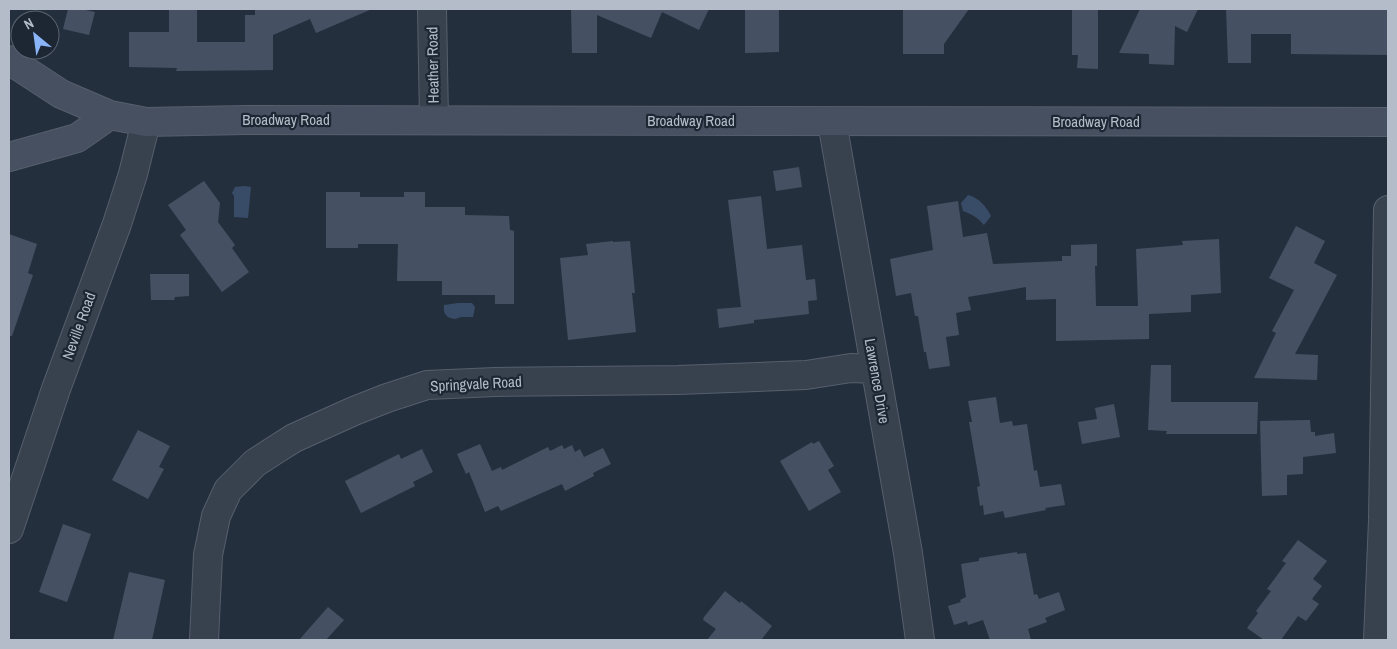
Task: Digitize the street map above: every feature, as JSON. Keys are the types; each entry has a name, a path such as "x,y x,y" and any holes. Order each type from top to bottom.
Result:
{"street":[{"name":"Heather Road","path":"432,9 434,120"},
{"name":"Broadway Road","path":"9,60 61,94 110,115 146,122 245,120 1388,122"},
{"path":"9,157 77,138 110,115"},
{"name":"Neville Road","path":"9,529 56,390 117,224 133,174 146,122"},
{"name":"Lawrence Drive","path":"832,122 908,553 920,640"},
{"path":"1378,640 1383,510 1388,210"},
{"name":"Springvale Road","path":"204,640 208,555 216,516 228,490 255,463 294,438 354,411 427,385 495,382 678,380 806,375 851,368 875,369"}],"water":[{"path":"235,187 251,187 248,218 234,217 234,196 232,193"},
{"path":"968,195 982,203 991,216 984,225 975,216 963,211 961,203"},
{"path":"472,303 475,307 473,317 455,319 447,317 444,305"}],"building":[{"path":"68,9 95,12 89,35 63,29"},
{"path":"169,9 197,9 197,42 245,42 245,15 255,15 255,9 372,9 316,33 310,19 273,35 273,70 176,71 177,68 129,67 129,32 169,32"},
{"path":"571,9 709,9 699,30 662,12 651,38 597,15 597,53 572,53"},
{"path":"745,9 779,9 779,52 745,53"},
{"path":"903,9 969,9 944,44 944,54 903,54"},
{"path":"1072,9 1098,9 1098,69 1077,68 1078,55 1072,55"},
{"path":"1140,9 1198,9 1187,32 1175,26 1174,65 1149,64 1149,54 1119,53"},
{"path":"1226,9 1388,9 1388,55 1291,54 1291,34 1251,34 1251,63 1228,63"},
{"path":"799,167 802,187 776,191 773,171"},
{"path":"204,181 220,203 218,222 235,245 232,248 249,272 222,292 180,235 186,230 168,205"},
{"path":"326,192 360,192 360,197 404,197 404,192 425,192 425,207 465,207 465,215 509,216 510,230 514,231 514,304 495,304 495,295 442,295 442,281 397,281 398,244 358,244 358,248 326,248"},
{"path":"761,196 767,249 802,245 806,280 815,279 817,300 808,301 809,314 754,320 754,323 719,328 717,309 741,307 728,200"},
{"path":"958,201 963,237 987,233 993,264 1062,261 1062,256 1071,256 1071,245 1097,244 1097,266 1095,266 1096,306 1138,306 1136,249 1183,245 1182,241 1219,239 1221,293 1191,295 1191,312 1149,314 1149,339 1056,341 1056,299 1026,300 1026,287 968,297 971,310 956,313 959,335 946,337 950,366 929,369 918,316 915,316 911,293 896,296 890,259 933,250 927,206"},
{"path":"1296,226 1325,241 1314,263 1337,275 1295,354 1318,355 1317,380 1254,378 1276,333 1272,331 1294,290 1269,278"},
{"path":"9,234 37,244 28,273 33,275 12,336 9,336"},
{"path":"630,241 635,293 632,293 636,332 568,340 560,258 588,255 586,244"},
{"path":"150,274 189,274 189,296 175,297 174,300 151,300"},
{"path":"1151,365 1171,365 1171,402 1258,402 1257,434 1166,434 1167,431 1148,430"},
{"path":"996,397 1000,423 1012,421 1013,426 1027,424 1034,471 1037,470 1040,487 1061,484 1065,505 1005,518 1003,511 984,515 983,505 980,506 977,487 980,486 969,422 972,422 968,401"},
{"path":"1114,404 1120,437 1082,444 1078,422 1097,419 1095,408"},
{"path":"1310,420 1311,432 1315,432 1315,436 1334,433 1336,453 1303,457 1303,474 1287,475 1287,495 1262,496 1260,421"},
{"path":"138,430 170,446 159,467 164,469 148,499 112,480"},
{"path":"819,441 834,466 828,470 841,492 809,511 780,461 812,442 813,444"},
{"path":"480,444 492,471 501,467 502,470 548,447 550,451 562,445 564,449 572,445 575,452 580,449 584,457 603,448 611,464 593,473 594,476 565,491 562,484 501,511 498,506 485,512 469,472 466,474 457,454"},
{"path":"422,449 433,472 413,482 415,486 361,513 345,481 399,454 401,459"},
{"path":"63,524 91,534 67,602 39,592"},
{"path":"1298,540 1327,561 1313,579 1322,586 1312,599 1319,604 1306,621 1298,616 1281,640 1264,640 1247,628 1258,613 1256,611 1271,591 1267,589 1286,563 1282,561"},
{"path":"1017,552 1017,554 1026,553 1034,595 1037,594 1039,599 1059,592 1065,610 1045,618 1047,622 1028,629 1031,640 990,640 983,620 968,625 967,621 954,625 948,606 961,602 960,600 966,597 961,564 979,561 979,558"},
{"path":"129,572 165,580 152,640 113,640"},
{"path":"725,591 740,603 741,601 772,626 761,640 707,640 716,629 703,620 704,617"},
{"path":"328,607 344,620 326,640 299,640"}]}
